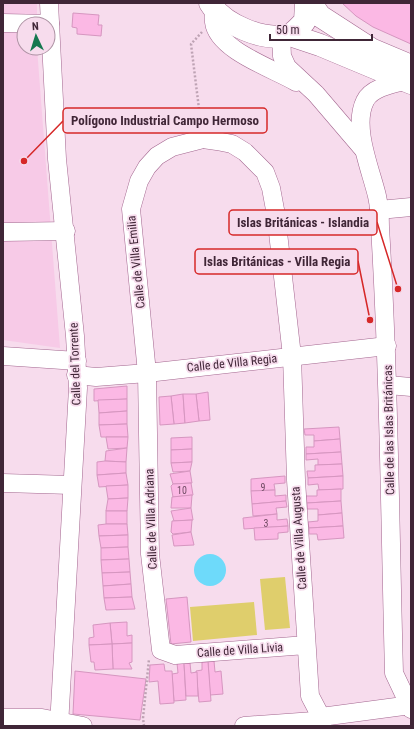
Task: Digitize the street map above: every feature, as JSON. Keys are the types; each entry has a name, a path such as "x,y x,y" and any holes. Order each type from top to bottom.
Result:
{"main road":[{"path":"285,35 305,21 306,3"},
{"path":"311,3 320,16 409,76"},
{"path":"212,12 230,23 250,31 271,36 285,35 320,45 409,76"}],"street":[{"name":"Calle del Torrente","path":"49,3 50,16"},
{"name":"Calle de las Islas Británicas","path":"212,12 220,36 238,53 278,71 316,94"},
{"path":"3,23 16,23"},
{"name":"Calle de las Islas Británicas","path":"285,35 282,56 287,67 316,94 363,149"},
{"name":"Calle del Torrente","path":"52,56 57,159 66,231 78,388 71,485 59,723"},
{"name":"Calle de las Islas Británicas","path":"409,76 372,93 365,101 362,115 363,149 377,197 379,210 387,346 394,673 410,706"},
{"name":"Calle de Villa Emilia","path":"147,373 130,208 138,181 147,167 157,156 172,147 203,139 232,144 245,152 265,172 271,188 276,214 292,356"},
{"path":"379,210 411,207"},
{"path":"3,232 66,231"},
{"name":"Calle de Villa Regia","path":"3,356 76,368 96,377 147,373 292,356 353,352 387,346"},
{"name":"Calle de Villa Augusta","path":"292,356 296,480 310,696 322,722"},
{"name":"Calle de Villa Adriana","path":"147,373 150,554 168,652"},
{"path":"388,385 411,387"},
{"path":"3,483 71,485"},
{"name":"Calle de Villa Livia","path":"168,652 306,645"},
{"path":"244,726 314,721 322,722 410,706"},
{"path":"3,718 42,718 59,723 83,726"}],"path":[{"path":"203,139 191,44 212,12"},
{"path":"144,726 143,718 148,660 168,652"}],"shaded area":[{"path":"3,3 37,3 37,16 16,16 16,56 38,56 60,348 3,340"},
{"path":"285,577 290,628 265,630 260,579"},
{"path":"254,602 257,635 193,641 190,607"}],"water":[{"path":"207,554 213,554 222,558 226,570 222,582 213,586 207,586 198,582 194,573 194,567 198,558"}],"building":[{"path":"342,3 411,3 411,44 373,27 356,16"},
{"path":"73,13 99,15 98,25 102,25 101,36 77,34 77,28 72,27"},
{"path":"127,386 127,399 94,401 94,389"},
{"path":"208,392 210,420 199,421 196,394"},
{"path":"183,394 185,423 174,424 171,396"},
{"path":"183,394 196,394 199,421 185,423"},
{"path":"171,396 174,424 160,425 159,397"},
{"path":"127,399 127,411 99,413 98,400"},
{"path":"127,411 127,424 99,425 99,413"},
{"path":"127,424 128,437 101,437 99,425"},
{"path":"339,427 340,439 314,441 314,435 305,435 304,429"},
{"path":"106,437 128,437 127,448 108,449"},
{"path":"192,437 192,449 171,450 171,438"},
{"path":"340,439 341,452 306,454 306,447 314,447 314,441"},
{"path":"127,448 126,462 105,461 106,451"},
{"path":"192,449 192,462 171,463 171,450"},
{"path":"341,452 342,464 318,465 318,459 306,460 306,454"},
{"path":"97,462 126,462 126,473 97,475"},
{"path":"192,462 190,471 173,472 171,463"},
{"path":"342,464 343,476 308,478 307,471 315,471 315,465"},
{"path":"190,471 192,483 173,484 170,474"},
{"path":"126,473 128,485 99,487 97,475"},
{"path":"285,476 285,483 274,484 275,490 251,491 251,479"},
{"path":"343,476 343,489 319,490 318,484 308,485 308,478"},
{"path":"191,483 193,495 173,497 171,486 173,484"},
{"path":"128,485 128,498 108,499 106,486"},
{"path":"341,489 341,501 307,503 306,496 317,496 317,490"},
{"path":"275,490 275,496 286,495 286,501 252,504 251,491"},
{"path":"192,495 191,508 171,508 172,497"},
{"path":"128,498 127,511 106,511 108,499"},
{"path":"286,501 287,507 276,508 277,514 253,516 252,504"},
{"path":"341,501 342,513 318,515 318,509 307,509 307,503"},
{"path":"191,508 193,520 174,521 171,511"},
{"path":"106,511 127,511 127,524 106,524"},
{"path":"342,513 343,526 309,528 308,522 318,521 318,515"},
{"path":"277,514 277,520 287,519 288,526 244,529 243,518"},
{"path":"192,520 191,532 173,534 171,532 172,521"},
{"path":"127,524 128,535 99,536 98,525"},
{"path":"288,526 288,532 278,533 278,539 255,540 254,528"},
{"path":"343,526 344,538 318,540 317,534 309,534 309,528"},
{"path":"191,532 194,545 174,546 172,535"},
{"path":"128,535 128,547 101,548 99,536"},
{"path":"128,547 129,559 101,560 101,548"},
{"path":"129,559 130,572 102,573 101,560"},
{"path":"130,572 131,584 103,586 102,573"},
{"path":"131,584 132,597 104,598 103,586"},
{"path":"132,597 135,609 106,610 104,598"},
{"path":"187,597 191,642 171,644 166,599"},
{"path":"127,622 127,636 132,635 132,643 112,644 110,623"},
{"path":"110,623 112,644 89,645 89,638 94,637 93,625"},
{"path":"132,643 132,662 129,663 132,669 113,669 112,644"},
{"path":"112,644 113,669 95,670 94,662 91,662 89,645"},
{"path":"214,661 215,672 221,671 223,694 210,695 208,662"},
{"path":"202,662 208,662 211,701 199,702 196,671 202,670"},
{"path":"177,663 184,663 186,700 174,701 172,674 178,673"},
{"path":"184,663 190,663 191,673 197,672 198,696 186,696"},
{"path":"164,664 165,671 172,671 174,703 160,704 158,681 149,682 150,665"},
{"path":"75,671 146,679 140,720 73,714"}],"place":[{"name":"Polígono Industrial Campo Hermoso","path":"24,161"},
{"name":"Islas Británicas - Islandia","path":"398,289"},
{"name":"Islas Británicas - Villa Regia","path":"370,320"}]}
